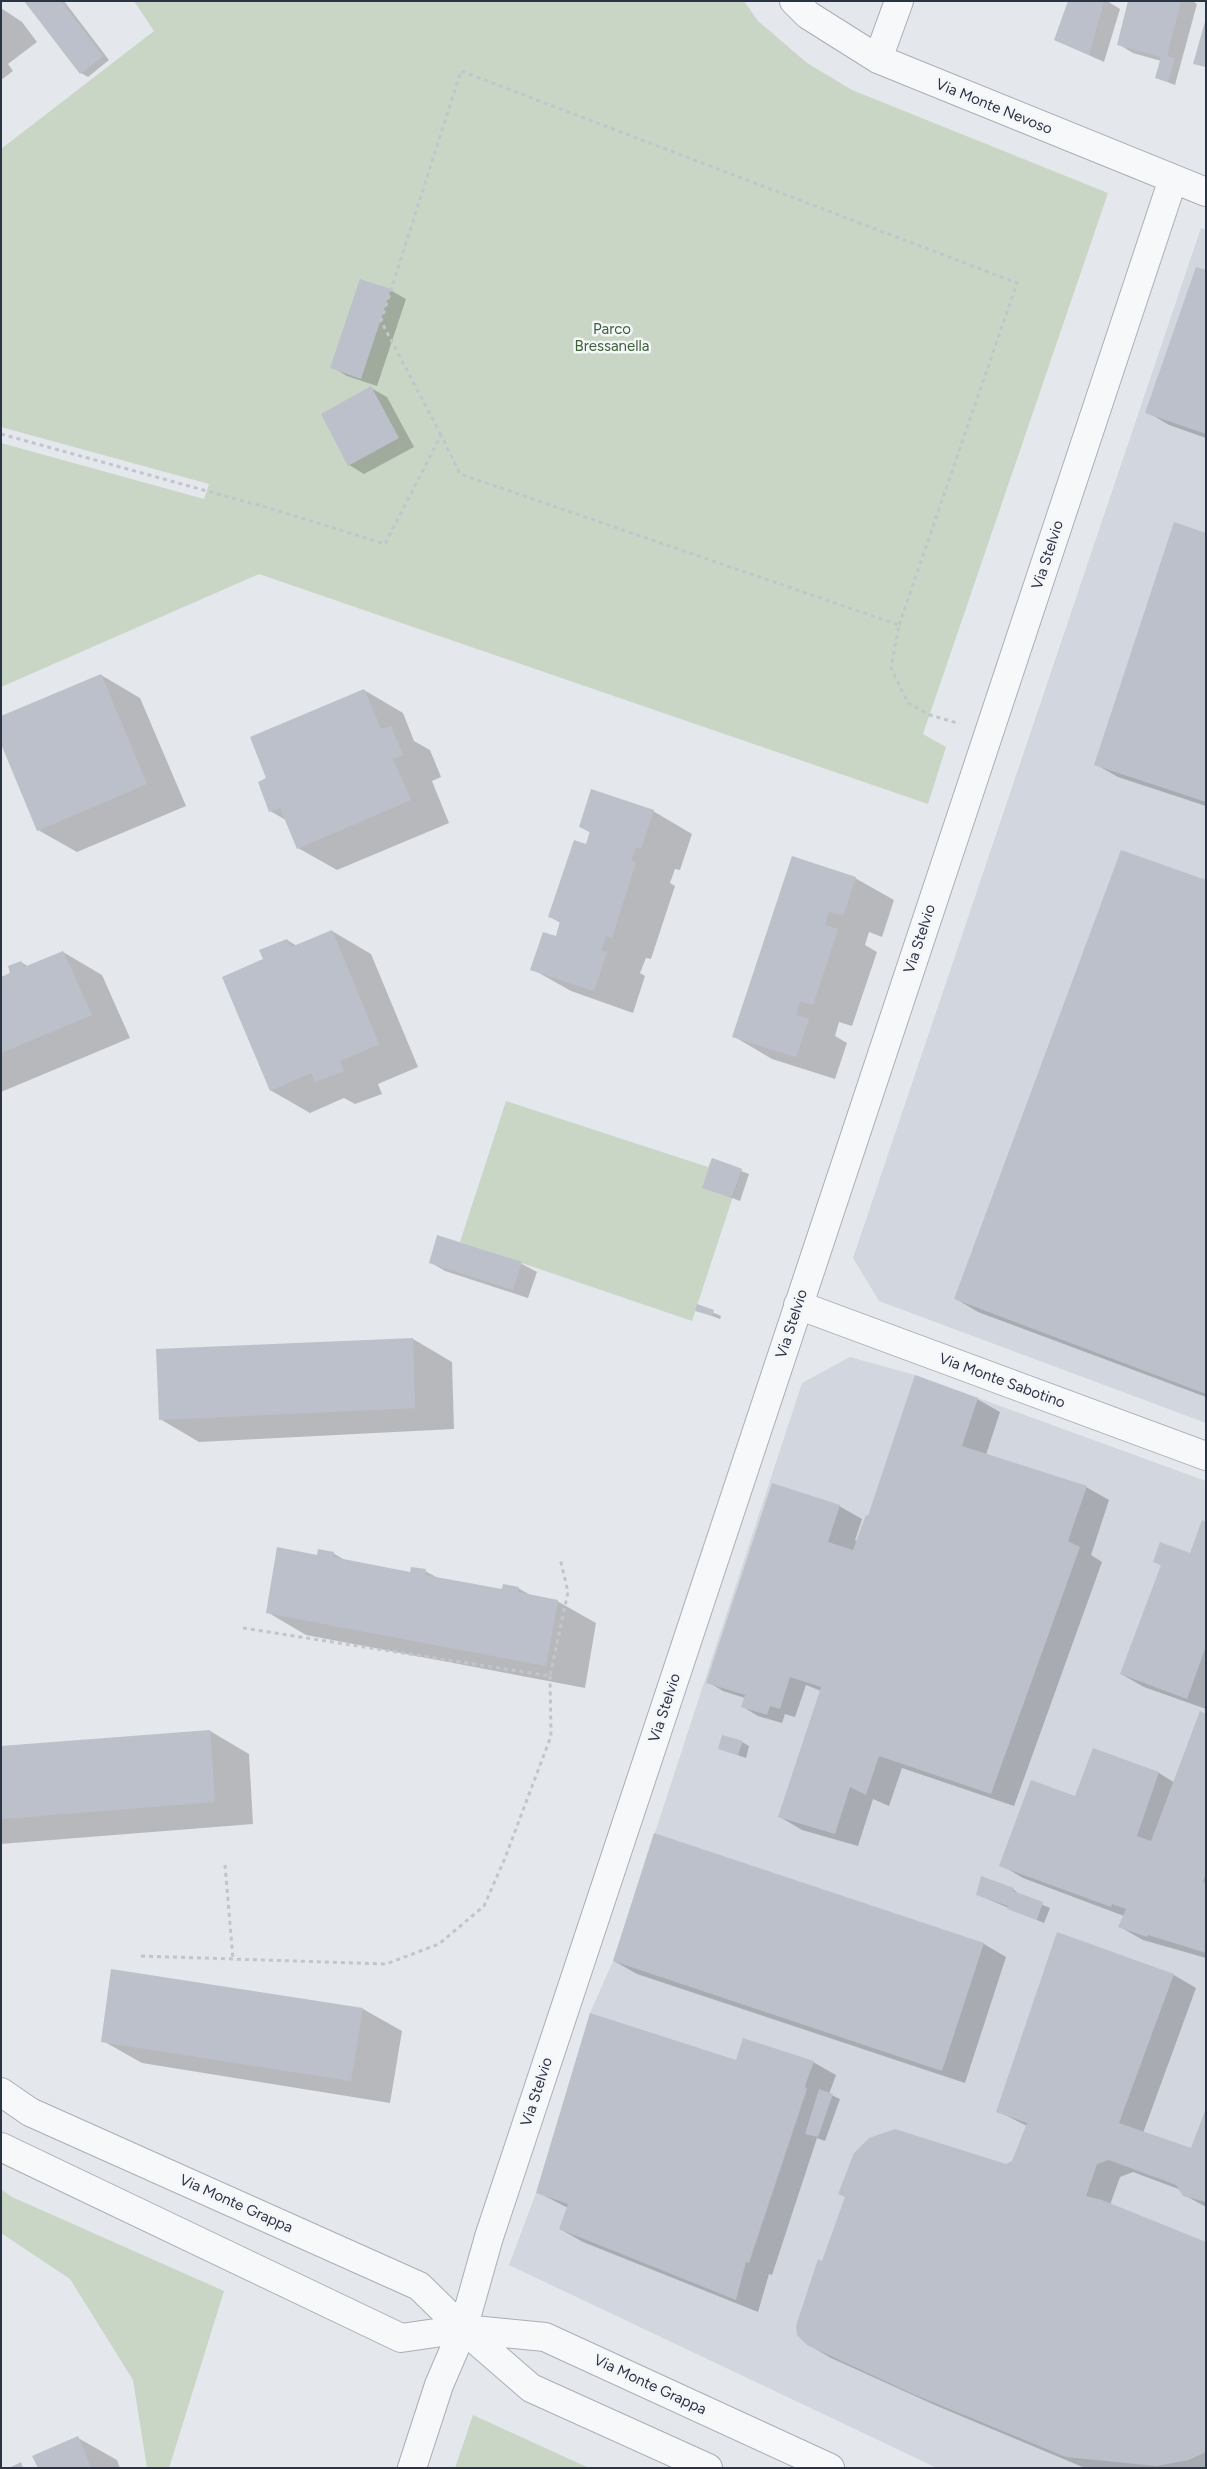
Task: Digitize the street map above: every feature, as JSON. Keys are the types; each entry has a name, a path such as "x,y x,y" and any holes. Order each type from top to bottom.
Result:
{"street":[{"name":"Via Monte Nevoso","path":"794,1 808,15 878,60 1206,192"},
{"path":"878,60 899,1"},
{"name":"Via Stelvio","path":"412,2468 439,2384 463,2329 489,2237 1173,179"},
{"name":"Via Monte Sabotino","path":"798,1305 1206,1456"},
{"name":"Via Monte Grappa","path":"1,2092 30,2112 419,2286 463,2329 531,2388 708,2468"},
{"name":"Via Monte Grappa","path":"1,2147 401,2338 463,2329 545,2337 830,2468"}],"path":[{"path":"899,625 460,474 381,320 461,71 1017,283 899,625 891,668 908,703 930,715 989,734"},
{"path":"1,434 272,509 385,544 441,435"},
{"path":"141,1956 386,1964 439,1944 484,1906 505,1858 551,1736 550,1676 568,1592 560,1558"},
{"path":"244,1628 550,1676"},
{"path":"225,1865 233,1959"}],"shaded area":[{"path":"1201,228 1206,230 1206,1423 879,1301 853,1258"},
{"path":"850,1357 915,1375 1206,1481 1206,2468 937,2468 509,2265 536,2193 590,2013 613,1961 802,1383"}],"green space":[{"name":"Parco Bressanella","path":"134,1 744,1 758,21 807,63 852,90 1108,193 923,734 946,747 928,804 259,574 1,687 1,443 204,499 209,484 1,427 1,149 154,31"},
{"path":"506,1101 708,1167 712,1158 742,1169 692,1321 460,1242"},
{"path":"1,2189 12,2197 224,2291 169,2468 147,2468 133,2380 70,2279 1,2233"},
{"path":"473,2415 589,2468 455,2468"}],"building":[{"path":"24,1 61,1 103,56 80,74"},
{"path":"1068,1 1104,1 1089,55 1054,40"},
{"path":"1128,1 1181,1 1167,56 1175,58 1168,82 1155,78 1161,57 1117,45"},
{"path":"1206,18 1206,67 1193,64"},
{"path":"1196,267 1206,270 1206,434 1145,413"},
{"path":"360,279 391,289 361,379 330,368"},
{"path":"371,386 399,438 348,466 321,414"},
{"path":"1174,522 1206,533 1206,802 1094,765"},
{"path":"101,674 147,784 37,831 1,744 1,716"},
{"path":"364,689 381,729 391,726 403,755 393,759 411,800 297,849 280,808 269,812 258,782 266,778 250,737"},
{"path":"591,789 654,810 641,849 636,847 631,861 636,862 612,938 606,936 601,951 607,952 594,991 530,970 543,932 556,936 560,921 548,917 574,840 586,844 590,831 579,827"},
{"path":"1121,850 1206,880 1206,1394 954,1299"},
{"path":"792,856 856,877 843,916 829,911 825,925 838,929 813,1005 800,1001 796,1015 809,1019 796,1057 732,1037"},
{"path":"332,930 379,1044 340,1061 344,1071 315,1082 311,1073 270,1091 222,977 263,959 259,950 287,939 291,947"},
{"path":"63,951 92,1015 1,1053 1,977 10,973 8,966 21,961 24,967"},
{"path":"712,1158 742,1169 732,1198 702,1188"},
{"path":"437,1235 522,1262 513,1290 429,1263"},
{"path":"697,1304 714,1310 712,1316 695,1311"},
{"path":"413,1338 415,1408 159,1420 156,1349"},
{"path":"915,1375 978,1398 962,1446 1087,1486 1068,1541 1080,1547 991,1794 879,1756 866,1795 850,1787 835,1834 778,1817 821,1687 790,1677 780,1709 770,1706 767,1715 741,1707 745,1695 706,1683 772,1483 840,1505 828,1542 853,1550 866,1515 868,1516"},
{"path":"1202,1520 1206,1522 1206,1646 1187,1699 1120,1674 1161,1565 1153,1562 1160,1542 1190,1553"},
{"path":"277,1547 317,1555 318,1549 334,1552 333,1557 410,1572 411,1567 426,1569 425,1575 502,1589 503,1584 519,1587 518,1592 558,1600 546,1666 266,1613"},
{"path":"1200,1711 1206,1714 1206,1873 1203,1882 1206,1883 1206,1953 1118,1927 1126,1909 1112,1904 1111,1907 999,1866 1031,1780 1075,1796 1093,1748 1159,1772 1137,1836 1151,1841"},
{"path":"210,1730 215,1802 1,1819 1,1746"},
{"path":"722,1735 743,1741 738,1755 718,1749"},
{"path":"654,1833 984,1943 942,2071 613,1961"},
{"path":"981,1876 1014,1888 1013,1891 1043,1902 1037,1920 1007,1909 1008,1906 976,1895"},
{"path":"1057,1932 1174,1974 1119,2123 1191,2148 1206,2108 1206,2202 1183,2196 1176,2185 1109,2160 1097,2164 1086,2196 1102,2200 1206,2242 1206,2452 1189,2460 1156,2466 1066,2457 913,2394 807,2345 797,2335 796,2326 818,2259 822,2261 845,2197 838,2194 854,2153 869,2138 895,2129 1006,2164 1012,2161 1027,2123 996,2112"},
{"path":"111,1969 363,2008 351,2081 101,2042"},
{"path":"590,2013 736,2060 743,2038 814,2061 805,2086 807,2089 749,2263 746,2262 736,2300 559,2229 568,2204 536,2193"},
{"path":"819,2089 833,2094 818,2137 805,2134"},
{"path":"78,2436 91,2468 38,2468 32,2456"},
{"path":"21,2462 23,2468 9,2468"}]}
